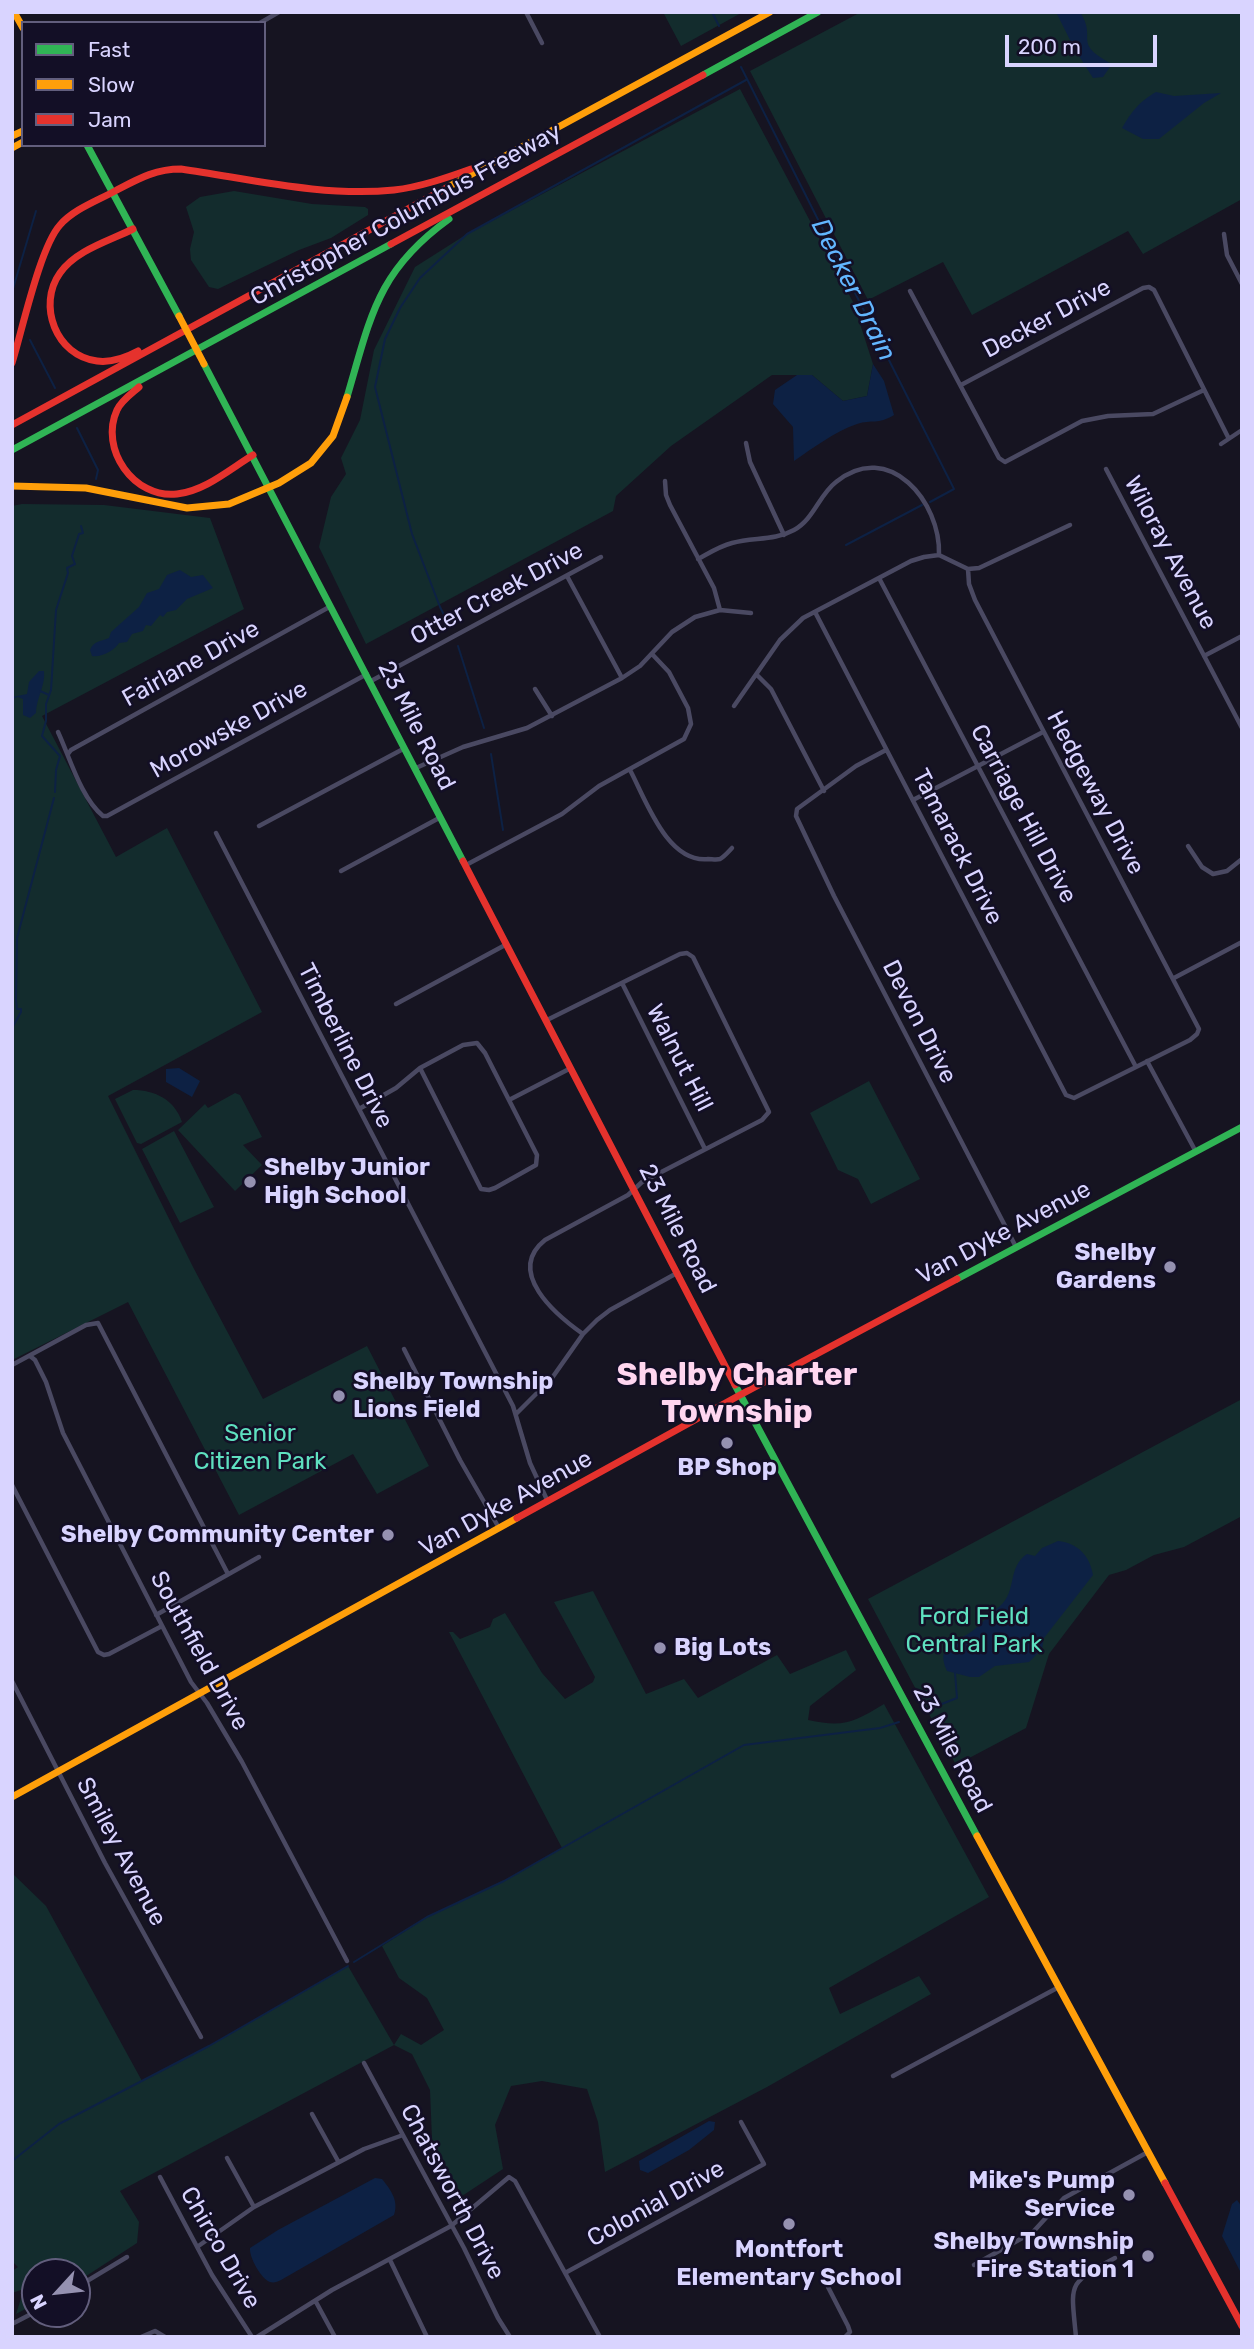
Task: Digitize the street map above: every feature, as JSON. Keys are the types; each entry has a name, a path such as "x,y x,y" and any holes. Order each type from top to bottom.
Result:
{"main road":[{"name":"Christopher Columbus Freeway","path":"12,425 770,12"},
{"name":"Christopher Columbus Freeway","path":"12,450 818,12"},
{"name":"23 Mile Road","path":"88,147 253,454 740,1395 1242,2326"},
{"path":"12,363 51,238 69,216 146,174 172,169 316,191 378,193 457,176 523,147"},
{"path":"12,486 52,485 95,489 183,507 206,508 224,506 270,488 306,467 322,452 336,432 371,311 399,262 440,224 492,191"},
{"path":"133,229 72,261 60,273 50,297 52,324 62,342 72,352 98,361 124,358 173,337"},
{"path":"165,369 126,398 117,411 112,427 114,450 122,468 136,483 159,494 176,494 198,487 253,454"},
{"name":"Van Dyke Avenue","path":"12,1797 740,1395 1242,1128"}],"street":[{"path":"263,21 279,12"},
{"path":"526,12 542,43"},
{"path":"1224,234 1227,254 1242,284"},
{"name":"Decker Drive","path":"961,385 1149,287 1154,290 1205,390"},
{"path":"910,290 999,458 1005,462 1090,418 1153,414 1205,390 1228,437"},
{"path":"1221,444 1242,430"},
{"path":"746,443 750,462 784,535"},
{"path":"698,559 730,543 784,535 804,523 836,481 859,471 875,469 899,475 920,494 938,533 939,555"},
{"name":"Wiloray Avenue","path":"1106,469 1239,717 1242,728"},
{"path":"665,481 670,505 717,595 720,610"},
{"path":"734,706 785,634 803,618 911,561 939,555 968,569 985,566 1070,525"},
{"name":"Otter Creek Drive","path":"369,678 601,557"},
{"name":"Hedgeway Drive","path":"968,569 973,596 1198,1024 1199,1031 1190,1040 1147,1061"},
{"path":"568,576 622,678"},
{"name":"Carriage Hill Drive","path":"879,578 1136,1067"},
{"name":"Fairlane Drive","path":"68,754 331,606"},
{"path":"416,768 463,747 514,732 552,716 636,670 668,635 695,617 720,610 751,614"},
{"name":"Tamarack Drive","path":"815,612 1069,1098 1136,1067"},
{"path":"1204,656 1242,636"},
{"path":"467,865 562,814 593,790 682,741 687,734 691,718 670,673 652,654"},
{"path":"757,676 771,690 824,791 856,766 886,750"},
{"name":"Morowske Drive","path":"68,754 70,763 96,809 103,816 107,816 369,678"},
{"path":"535,690 552,716"},
{"path":"58,732 68,754"},
{"path":"913,800 1043,732"},
{"path":"259,826 406,747"},
{"path":"630,770 662,830 674,847 687,857 720,859 732,848"},
{"name":"Devon Drive","path":"824,791 795,811 798,823 1016,1247"},
{"path":"341,870 442,817"},
{"name":"Timberline Drive","path":"216,833 516,1413 530,1463 548,1502"},
{"path":"1188,846 1202,867 1213,874 1227,871 1242,859"},
{"path":"1174,978 1242,942"},
{"path":"396,1004 507,944"},
{"path":"547,1020 680,954 687,953 704,980 768,1109 768,1115 762,1120 705,1149 545,1240 532,1255 530,1271 543,1298 560,1317 583,1334"},
{"name":"Walnut Hill","path":"622,983 705,1149"},
{"path":"359,1109 396,1088 420,1068 463,1045 477,1043 537,1155 538,1163 495,1188 483,1190 477,1184 420,1068"},
{"path":"1136,1067 1147,1061 1196,1152"},
{"path":"509,1100 572,1068"},
{"path":"516,1413 552,1378 583,1334 610,1310 678,1273"},
{"path":"12,1365 96,1322 228,1574"},
{"path":"404,1349 460,1460 500,1529"},
{"name":"Southfield Drive","path":"30,1356 35,1360 46,1382 63,1433 156,1615 198,1693 207,1703 242,1762 346,1961"},
{"path":"12,1485 96,1650 102,1655 112,1653 162,1626"},
{"path":"156,1615 259,1557"},
{"name":"Smiley Avenue","path":"12,1681 105,1863 201,2037"},
{"path":"893,2076 1059,1987"},
{"name":"Chatsworth Drive","path":"364,2063 510,2337"},
{"path":"312,2114 338,2161"},
{"name":"Colonial Drive","path":"565,2273 764,2165 741,2122"},
{"path":"197,2248 254,2207 338,2161 364,2148 403,2136"},
{"path":"974,2265 1033,2232 1063,2199 1148,2152"},
{"path":"228,2158 254,2207"},
{"name":"Chirco Drive","path":"160,2177 197,2248 252,2337"},
{"path":"257,2337 332,2290 451,2226 502,2181 511,2177 519,2187 600,2337"},
{"path":"91,2279 127,2258"},
{"path":"1076,2337 1073,2292 1076,2283 1085,2274 1115,2258"},
{"path":"390,2260 428,2337"},
{"path":"828,2287 848,2334"},
{"path":"316,2302 335,2337"},
{"path":"141,2337 155,2331 165,2337"}],"green space":[{"path":"663,12 743,12 681,46"},
{"path":"861,12 1242,12 1242,199 1143,254 1128,231 972,315 943,262 868,300 750,71"},
{"path":"740,89 853,302 873,364 867,396 843,401 812,375 772,375 671,446 616,496 613,511 366,644 319,547 331,497 346,474 341,458 360,420 374,350 415,267 467,234"},
{"path":"234,191 312,204 365,207 368,209 368,215 331,238 299,250 218,289 209,287 191,260 190,249 194,232 186,207 200,197"},
{"name":"Senior Citizen Park","path":"104,505 210,518 244,609 42,716 116,857 167,828 262,1012 108,1096 193,1267 263,1399 367,1346 429,1466 377,1494 353,1454 239,1515 128,1302 12,1360 12,506"},
{"path":"869,1081 920,1179 871,1204 858,1179 838,1170 810,1113"},
{"path":"133,1090 149,1092 163,1098 179,1114 182,1122 141,1144 137,1143 115,1099"},
{"path":"235,1093 240,1095 262,1137 243,1145 262,1165 235,1191 178,1130 205,1104 208,1108"},
{"path":"174,1131 214,1207 180,1223 142,1149"},
{"name":"Ford Field Central Park","path":"1242,1399 1242,1516 1184,1547 1154,1555 1126,1570 1109,1575 1049,1654 1026,1728 956,1765 868,1599"},
{"path":"593,1591 646,1694 684,1679 698,1698 777,1655 790,1674 846,1650 856,1670 810,1706 808,1720 848,1722 884,1704 989,1897 829,1988 840,2014 919,1976 931,1994 767,2087 605,2172 598,2122 587,2089 542,2081 511,2086 495,2125 503,2169 462,2196 432,2139 430,2090 412,2054 394,2045 401,2034 421,2045 444,2030 427,1998 399,1978 382,1946 427,1917 504,1881 562,1848 449,1632 453,1632 460,1639 490,1627 493,1619 505,1613 542,1673 565,1699 593,1682 595,1677 554,1602"},
{"path":"12,1873 46,1906 142,2081 348,1966 394,2045 120,2191 139,2222 137,2243 91,2273 91,2258 21,2258 21,2290 12,2293 12,2271 18,2267 12,2261"},
{"path":"21,2298 21,2311 16,2314"}],"water":[{"path":"1056,12 1080,12 1085,21 1087,40 1092,51 1112,64 1103,77 1093,78"},
{"path":"1156,92 1174,96 1221,93 1159,139 1143,139 1122,128 1136,107"},
{"path":"873,364 884,381 894,415 884,420 848,427 794,461 793,427 773,404 775,390 797,375 812,375 843,401 867,396"},
{"path":"180,570 191,577 203,575 213,588 187,599 176,610 167,612 163,617 160,615 151,626 146,625 143,631 132,634 127,642 119,643 103,655 92,656 90,650 93,645 109,638 111,632 139,607 147,593 159,589 167,575"},
{"path":"39,671 44,671 44,681 36,713 30,718 23,715 23,699 12,697 27,694 29,682"},
{"path":"179,1068 200,1081 192,1097 166,1082 166,1069"},
{"path":"1058,1541 1071,1544 1082,1552 1093,1575 1044,1638 1042,1649 1029,1662 995,1666 979,1677 947,1671 944,1662 946,1649 976,1628 1005,1600 1021,1559 1027,1554 1035,1556 1042,1548"},
{"path":"709,2121 715,2122 714,2130 689,2150 648,2173 640,2170 639,2161"},
{"path":"375,2178 382,2179 391,2192 396,2205 394,2215 280,2281 270,2282 263,2277 250,2248"},
{"path":"1237,2200 1242,2207 1242,2275 1222,2236 1232,2204"}],"waterway":[{"name":"Decker Drain","path":"712,12 719,26"},
{"name":"Decker Drain","path":"741,67 954,489 930,502"},
{"path":"449,625 412,534 375,387 385,339 400,308 420,278 467,234 746,80"},
{"path":"12,292 36,211"},
{"path":"30,340 55,388"},
{"path":"77,428 98,470 96,479"},
{"name":"Decker Drain","path":"846,545 922,505"},
{"path":"55,792 60,756 42,736 46,721 46,704 51,690 56,610 68,573 67,568 75,564 72,556 79,534 83,533 81,526"},
{"path":"458,646 484,728"},
{"path":"40,691 49,695"},
{"path":"491,754 503,830"},
{"path":"12,1028 21,1012 21,1009 17,1009 16,1000 17,938 54,798"},
{"path":"929,1709 957,1698 955,1673"},
{"path":"354,1962 427,1917 504,1881 744,1745 880,1728 899,1722"},
{"path":"12,2161 59,2124 209,2046 348,1966"}],"traffic: fast":[{"path":"703,75 818,12"},
{"path":"88,147 179,316"},
{"path":"347,397 371,319 391,277 406,257 449,219"},
{"path":"12,450 391,244"},
{"path":"204,364 463,861"},
{"path":"957,1279 1242,1127"},
{"path":"735,1385 977,1836"}],"traffic: slow":[{"path":"14,12 21,24"},
{"path":"448,187 770,12"},
{"path":"12,136 21,132"},
{"path":"12,148 21,143"},
{"path":"179,316 204,364"},
{"path":"12,486 86,488 187,508 229,504 279,483 311,463 333,436 347,397"},
{"path":"12,1797 517,1518"},
{"path":"977,1836 1165,2183"}],"traffic: jam":[{"path":"391,244 703,75"},
{"path":"12,363 45,251 60,225 79,210 139,179 163,171 181,169 287,186 367,192 413,187 471,169"},
{"path":"12,425 448,187"},
{"path":"133,229 75,258 60,273 50,300 51,314 61,339 71,350 83,357 108,361 138,351"},
{"path":"139,387 117,410 113,440 124,468 134,480 147,488 161,493 177,494 197,489 253,455"},
{"path":"463,861 735,1385"},
{"path":"517,1518 957,1279"},
{"path":"1165,2183 1242,2326"}],"place":[{"name":"Shelby Junior High School","path":"250,1182"},
{"name":"Shelby Gardens","path":"1170,1267"},
{"name":"Shelby Township Lions Field","path":"339,1396"},
{"name":"BP Shop","path":"727,1443"},
{"name":"Shelby Community Center","path":"388,1535"},
{"name":"Big Lots","path":"660,1648"},
{"name":"Mike's Pump Service","path":"1129,2195"},
{"name":"Montfort Elementary School","path":"789,2224"},
{"name":"Shelby Township Fire Station 1","path":"1148,2256"}],"district":[{"name":"Shelby Charter Township","path":"737,1394"}]}
